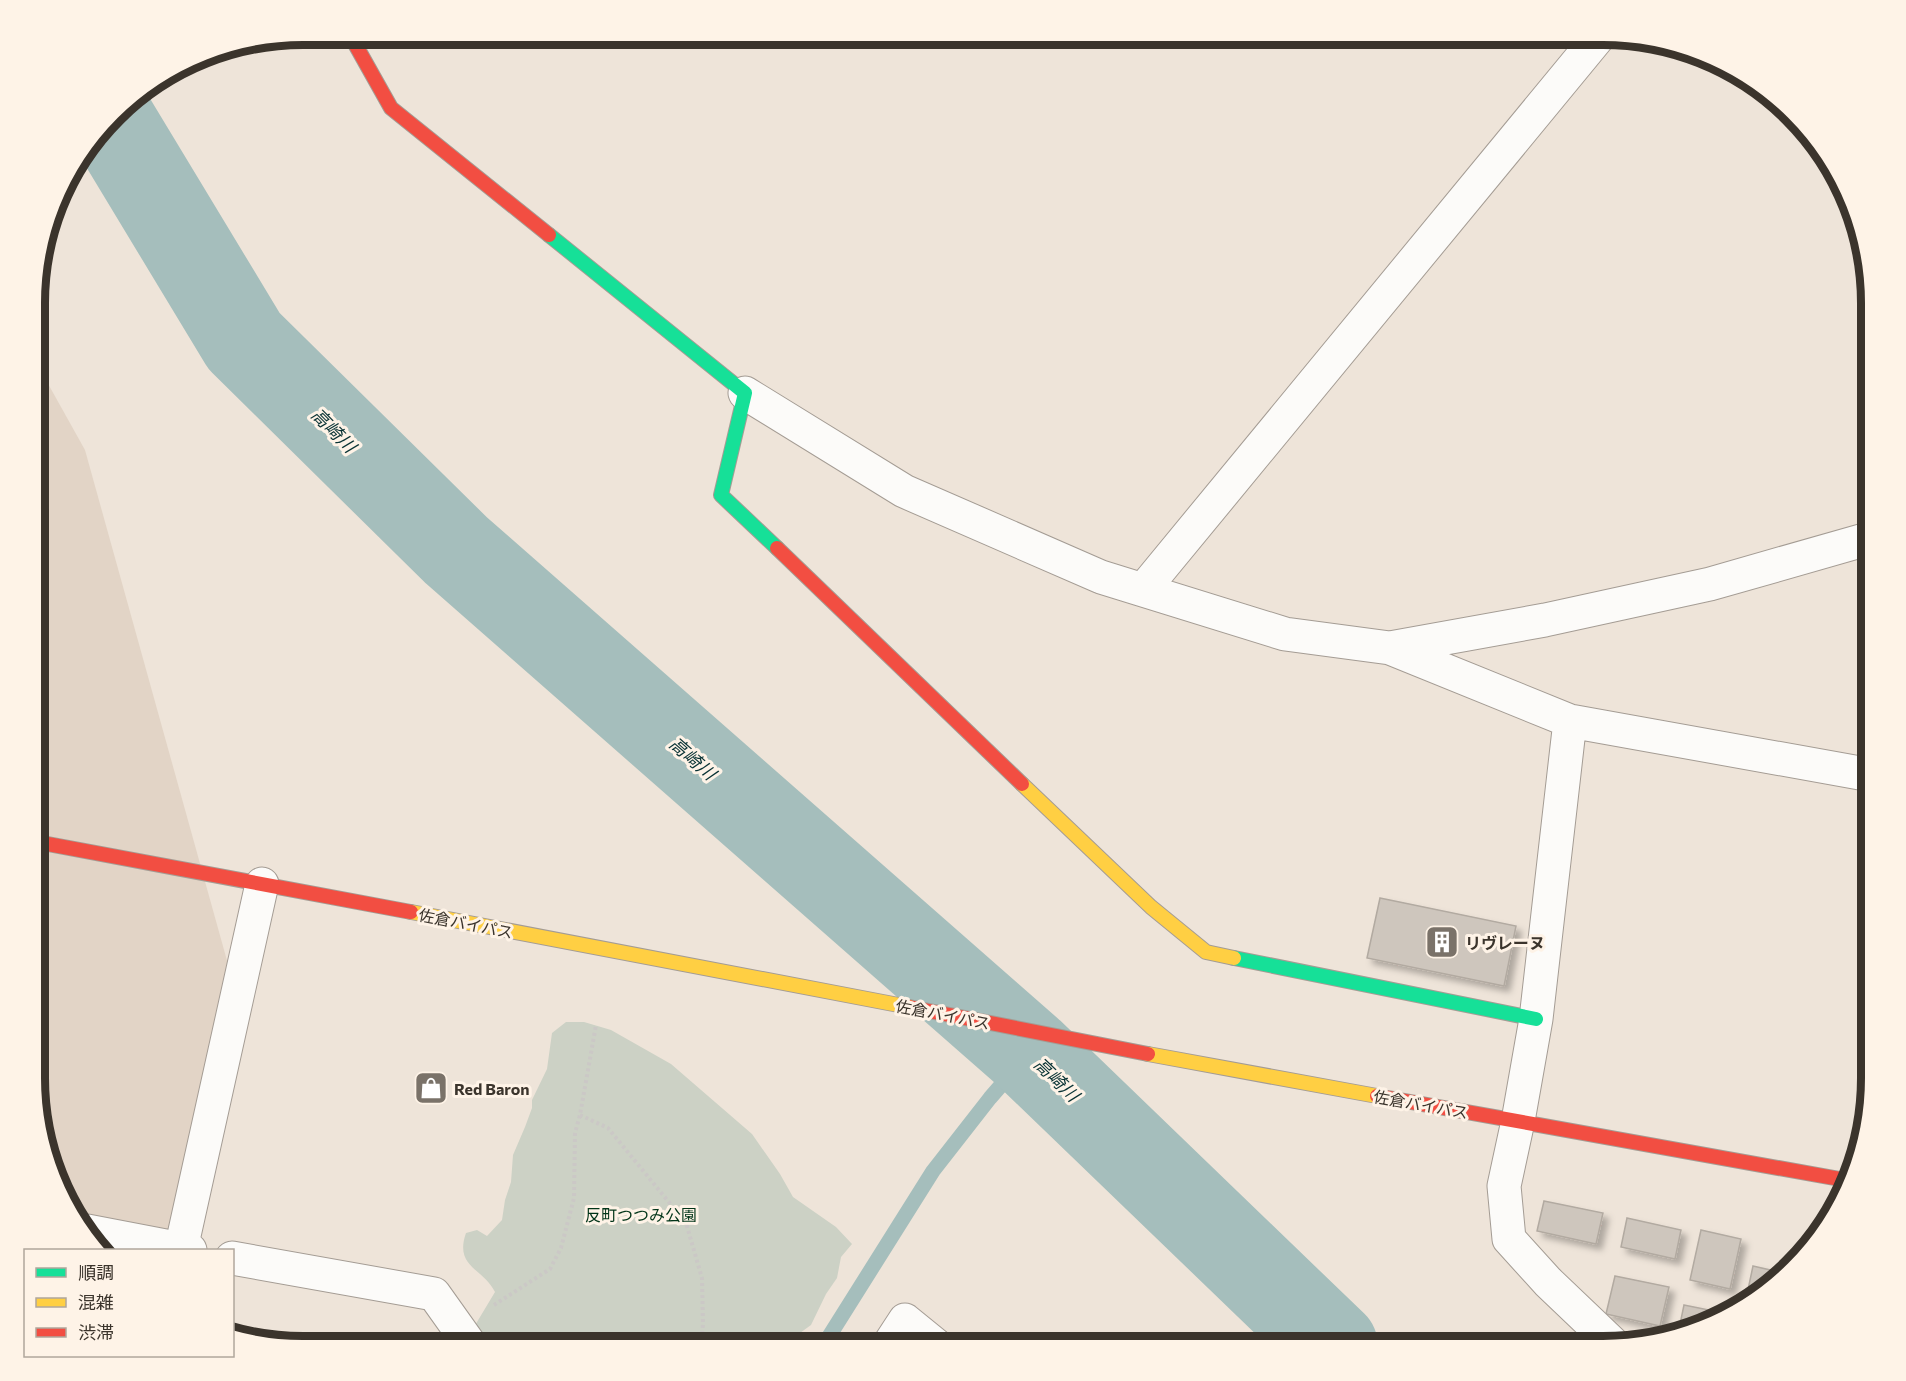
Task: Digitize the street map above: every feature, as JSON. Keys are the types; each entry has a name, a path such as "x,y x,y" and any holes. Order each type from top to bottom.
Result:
{"main road":[{"path":"356,45 391,108 745,393 721,495 1151,906 1206,952 1536,1019"},
{"name":"佐倉バイパス","path":"45,843 776,981 1226,1069 1840,1179"}],"street":[{"path":"1143,590 1592,45"},
{"path":"745,393 904,491 1101,577 1285,634 1390,648 1570,721 1861,772"},
{"path":"1390,648 1545,620 1710,584 1861,541"},
{"path":"1570,721 1536,1019 1504,1186 1509,1239 1548,1282 1605,1336"},
{"path":"184,1249 262,884"},
{"path":"97,1234 179,1249"},
{"path":"234,1258 434,1294 464,1336"},
{"path":"895,1336 905,1320 925,1336"}],"path":[{"path":"489,1308 550,1269 561,1248 574,1198 575,1133 596,1025"},
{"path":"580,1115 608,1128 686,1223 702,1278 702,1336"}],"shaded area":[{"path":"45,378 85,450 231,975 173,1235 87,1219 65,1177 54,1145 47,1112 45,1078"}],"green space":[{"name":"反町つつみ公園","path":"566,1022 584,1022 611,1030 671,1064 752,1134 793,1197 836,1227 852,1244 841,1257 837,1278 826,1294 811,1325 796,1336 474,1336 474,1327 495,1292 467,1260 463,1244 466,1233 477,1230 487,1236 502,1220 511,1182 513,1155 532,1108 532,1100 547,1069 552,1033"}],"building":[{"name":"リヴレーヌ","path":"1380,898 1516,926 1504,986 1367,958"},
{"path":"1544,1201 1603,1213 1596,1244 1537,1231"},
{"path":"1627,1218 1681,1230 1675,1259 1621,1247"},
{"path":"1701,1230 1741,1239 1730,1289 1690,1280"},
{"path":"1753,1266 1774,1271 1760,1283 1748,1291"},
{"path":"1615,1276 1669,1287 1660,1326 1606,1314"},
{"path":"1684,1305 1713,1311 1702,1316 1680,1324"}],"waterway":[{"name":"高崎川","path":"115,127 244,341 456,550 1029,1053 1323,1336"},
{"path":"829,1336 933,1171 990,1098 1029,1053"}],"traffic: fast":[{"path":"549,235 745,393 721,495 777,548"},
{"path":"1234,958 1536,1019"}],"traffic: slow":[{"path":"1022,784 1151,907 1206,952 1234,958"},
{"path":"411,912 909,1007"},
{"path":"1148,1054 1377,1096"}],"traffic: jam":[{"path":"356,45 391,108 549,235"},
{"path":"777,548 1022,784"},
{"path":"45,843 411,912"},
{"path":"909,1007 1148,1054"},
{"path":"1377,1096 1840,1179"}],"place":[{"name":"リヴレーヌ","path":"1442,942"},
{"name":"Red Baron","path":"431,1088"}]}
